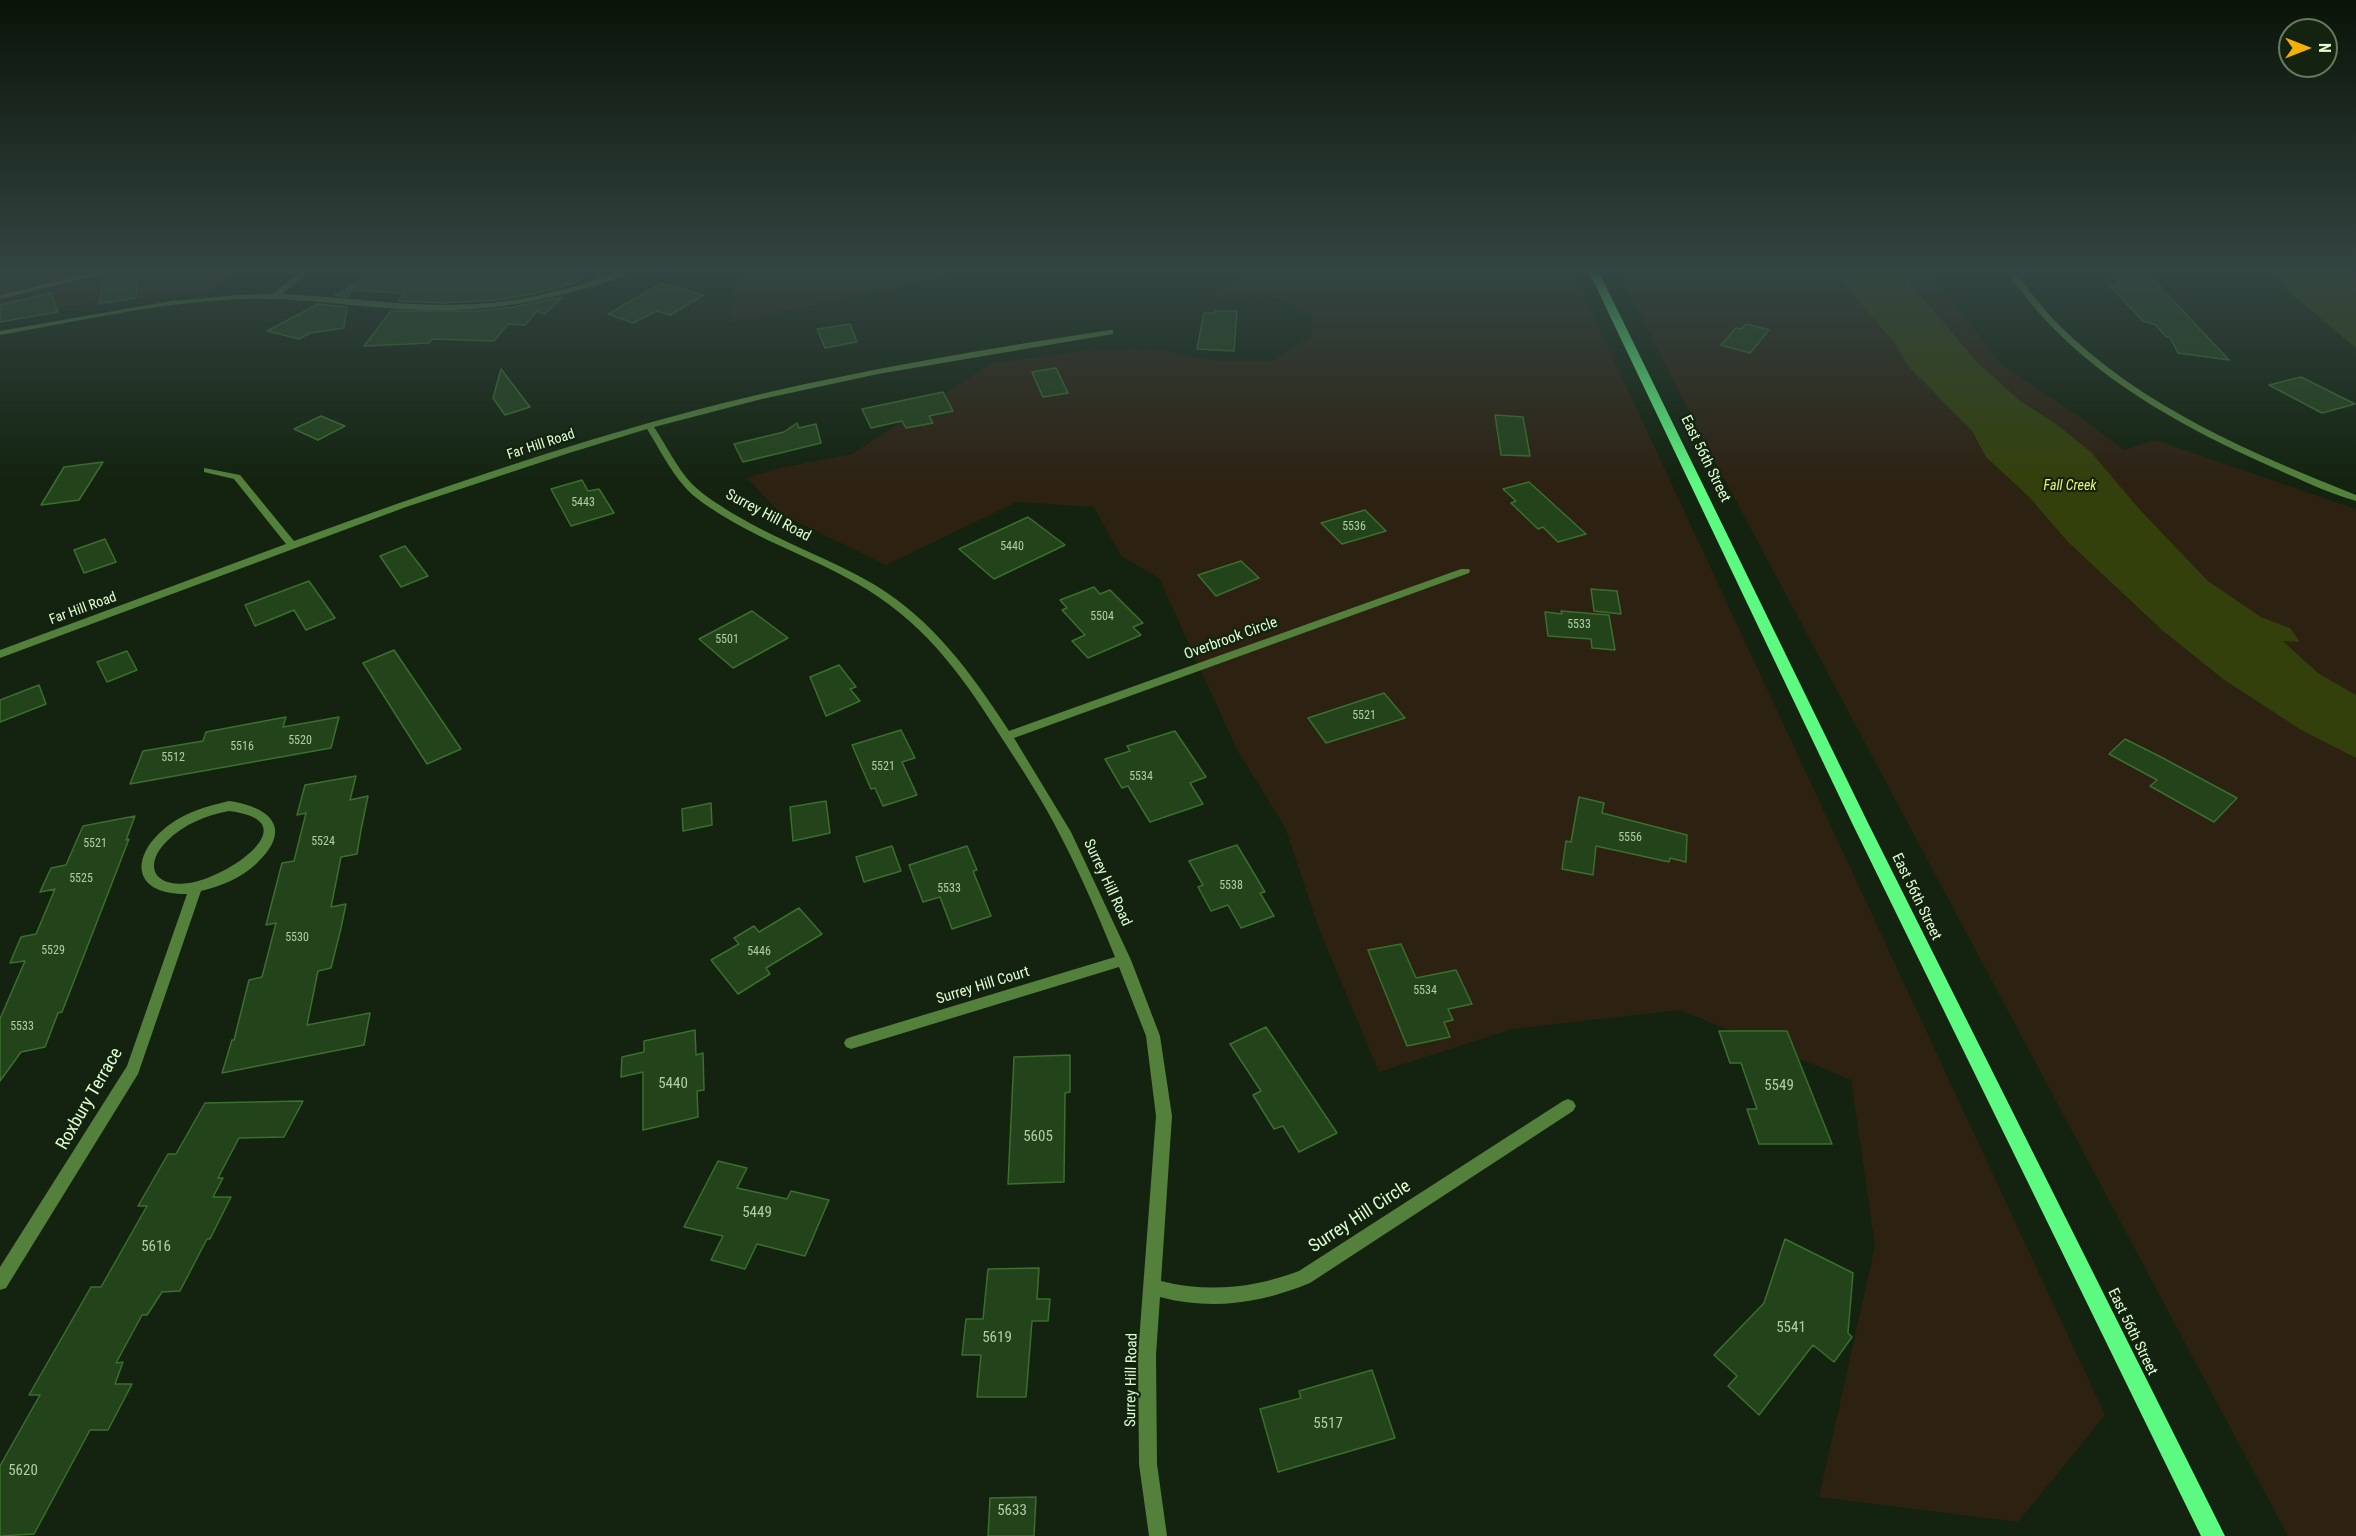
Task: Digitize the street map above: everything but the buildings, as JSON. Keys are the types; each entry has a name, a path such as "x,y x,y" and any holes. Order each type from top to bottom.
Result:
{"main road":[{"name":"East 56th Street","path":"1628,342 1856,814 2213,1536"}],"street":[{"name":"Far Hill Road","path":"0,654 460,486 649,426 762,396 857,375 1048,342"},
{"path":"2072,342 2138,392 2245,451 2356,498"},
{"name":"Surrey Hill Road","path":"649,426 687,484 704,500 751,529 853,578 882,595 914,619 958,664 1007,736 1065,832 1097,898 1153,1036 1164,1116 1147,1355 1148,1464 1158,1536"},
{"path":"207,470 237,477 293,546"},
{"name":"Overbrook Circle","path":"1007,736 1465,571"},
{"path":"230,806 246,807 259,812 267,820 269,832 264,845 253,858 236,871 196,888 176,889 160,886 150,879 146,868 149,855 158,842 190,818 210,810 230,806"},
{"name":"Roxbury Terrace","path":"0,1282 134,1069 196,888"},
{"name":"Surrey Hill Court","path":"851,1043 1124,960"},
{"name":"Surrey Hill Circle","path":"1152,1287 1184,1295 1220,1298 1256,1294 1288,1284 1304,1277 1568,1106"}],"shaded area":[{"path":"1303,342 1605,342 2105,1415 2018,1522 1819,1497 1875,1246 1851,1080 1680,1010 1512,1029 1379,1072 1319,929 1285,827 1237,750 1159,578 1121,556 1094,507 1017,502 886,565 781,514 747,478 780,468 852,454 992,363 1083,351 1156,349 1213,361 1272,361"},
{"path":"1654,342 1893,342 1909,367 1972,431 1986,457 2029,497 2067,541 2162,630 2223,679 2301,730 2356,758 2356,1536 2288,1536 1712,456"},
{"path":"1960,342 1984,342 2001,364 2124,450 2155,440 2356,509 2356,695 2318,673 2282,640 2300,642 2290,628 2261,617 2208,581 2056,424 2019,400 1976,361"}],"water":[{"name":"Fall Creek","path":"1893,342 1960,342 1976,361 2019,400 2056,424 2091,452 2140,510 2208,581 2261,617 2290,628 2300,642 2283,641 2318,673 2356,695 2356,758 2301,730 2223,679 2162,630 2067,541 2029,497 1986,457 1972,431 1909,367"},
{"path":"2348,342 2356,342 2356,348"}]}
